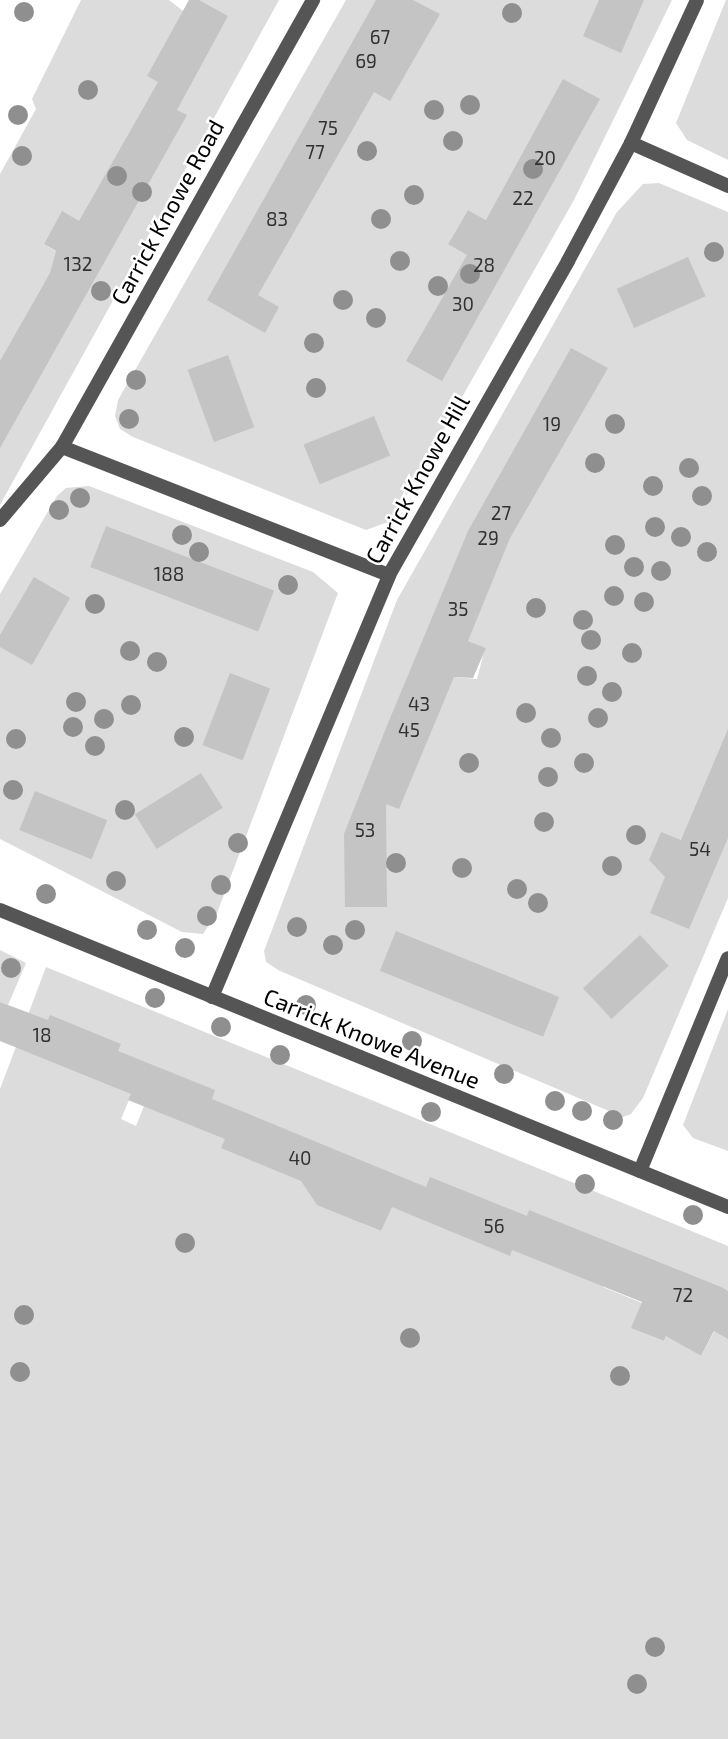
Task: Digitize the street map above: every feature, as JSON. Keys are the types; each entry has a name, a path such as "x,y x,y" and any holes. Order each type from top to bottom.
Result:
{"street":[{"name":"Carrick Knowe Road","path":"0,520 62,447 313,0"},
{"name":"Carrick Knowe Hill","path":"212,997 389,575 631,143 697,0"},
{"path":"631,143 728,186"},
{"path":"62,447 389,575"},
{"name":"Carrick Knowe Avenue","path":"0,910 728,1207"},
{"path":"640,1171 728,958"}],"shaded area":[{"path":"81,0 169,0 183,11 189,0 279,0 0,505 0,174 36,109 32,99","holes":["62,212 60,254 44,244"]},
{"path":"346,0 672,0 574,200 399,508 388,522 366,530 133,437 120,429 115,416 118,400","holes":["468,210 486,220 448,244"]},
{"path":"726,0 728,160 687,140 676,123"},
{"path":"659,183 728,212 728,898 643,1098 631,1114 623,1117 280,971 266,962 264,951 397,600 617,212 643,184","holes":["468,641 485,648 477,679 454,677"]},
{"path":"89,486 313,572 338,593 217,913 203,934 182,932 0,839 0,594 57,496 66,488"},
{"path":"0,950 26,963 8,1005 0,1002"},
{"path":"46,967 728,1246 728,1739 0,1739 0,1089","holes":["129,1100 144,1106 136,1126 121,1119","367,1208 387,1216 381,1231 361,1223","608,1274 674,1315 664,1341 632,1328 642,1303 603,1287","702,1325 714,1332 701,1356 689,1349"]},
{"path":"728,1009 728,1151 693,1138 683,1125"}],"building":[{"path":"189,0 199,0 228,16 177,110 187,115 0,448 0,361 50,273 56,251 44,244 62,211 79,221 158,82 147,76"},
{"path":"376,0 413,0 440,14 390,101 374,92 258,295 279,307 265,333 207,300"},
{"path":"599,0 644,0 621,53 583,36"},
{"path":"563,79 600,99 442,381 406,361 467,255 448,244 468,210 486,220"},
{"path":"688,257 705,296 634,328 617,289"},
{"path":"571,348 608,368 510,538 468,641 486,648 473,678 454,677 399,809 386,804 387,907 345,907 344,834 386,728 468,531"},
{"path":"228,355 254,427 214,442 188,370"},
{"path":"374,416 390,456 320,484 304,444"},
{"path":"106,526 274,591 258,632 90,567"},
{"path":"34,577 70,598 32,665 0,647 0,635"},
{"path":"230,673 270,688 243,760 202,745"},
{"path":"728,729 728,838 689,929 650,913 665,877 649,860 661,832 681,840"},
{"path":"201,773 223,808 157,849 135,814"},
{"path":"35,791 107,820 92,859 19,830"},
{"path":"396,931 559,997 543,1037 380,971"},
{"path":"640,935 669,966 612,1019 583,988"},
{"path":"0,1002 48,1020 50,1015 121,1044 118,1051 215,1090 212,1099 426,1187 430,1177 527,1216 529,1210 721,1287 728,1291 728,1339 714,1331 701,1356 666,1336 664,1341 631,1328 642,1302 512,1250 510,1256 392,1207 381,1231 317,1205 301,1181 221,1148 225,1139 128,1100 131,1094 0,1041"}]}
